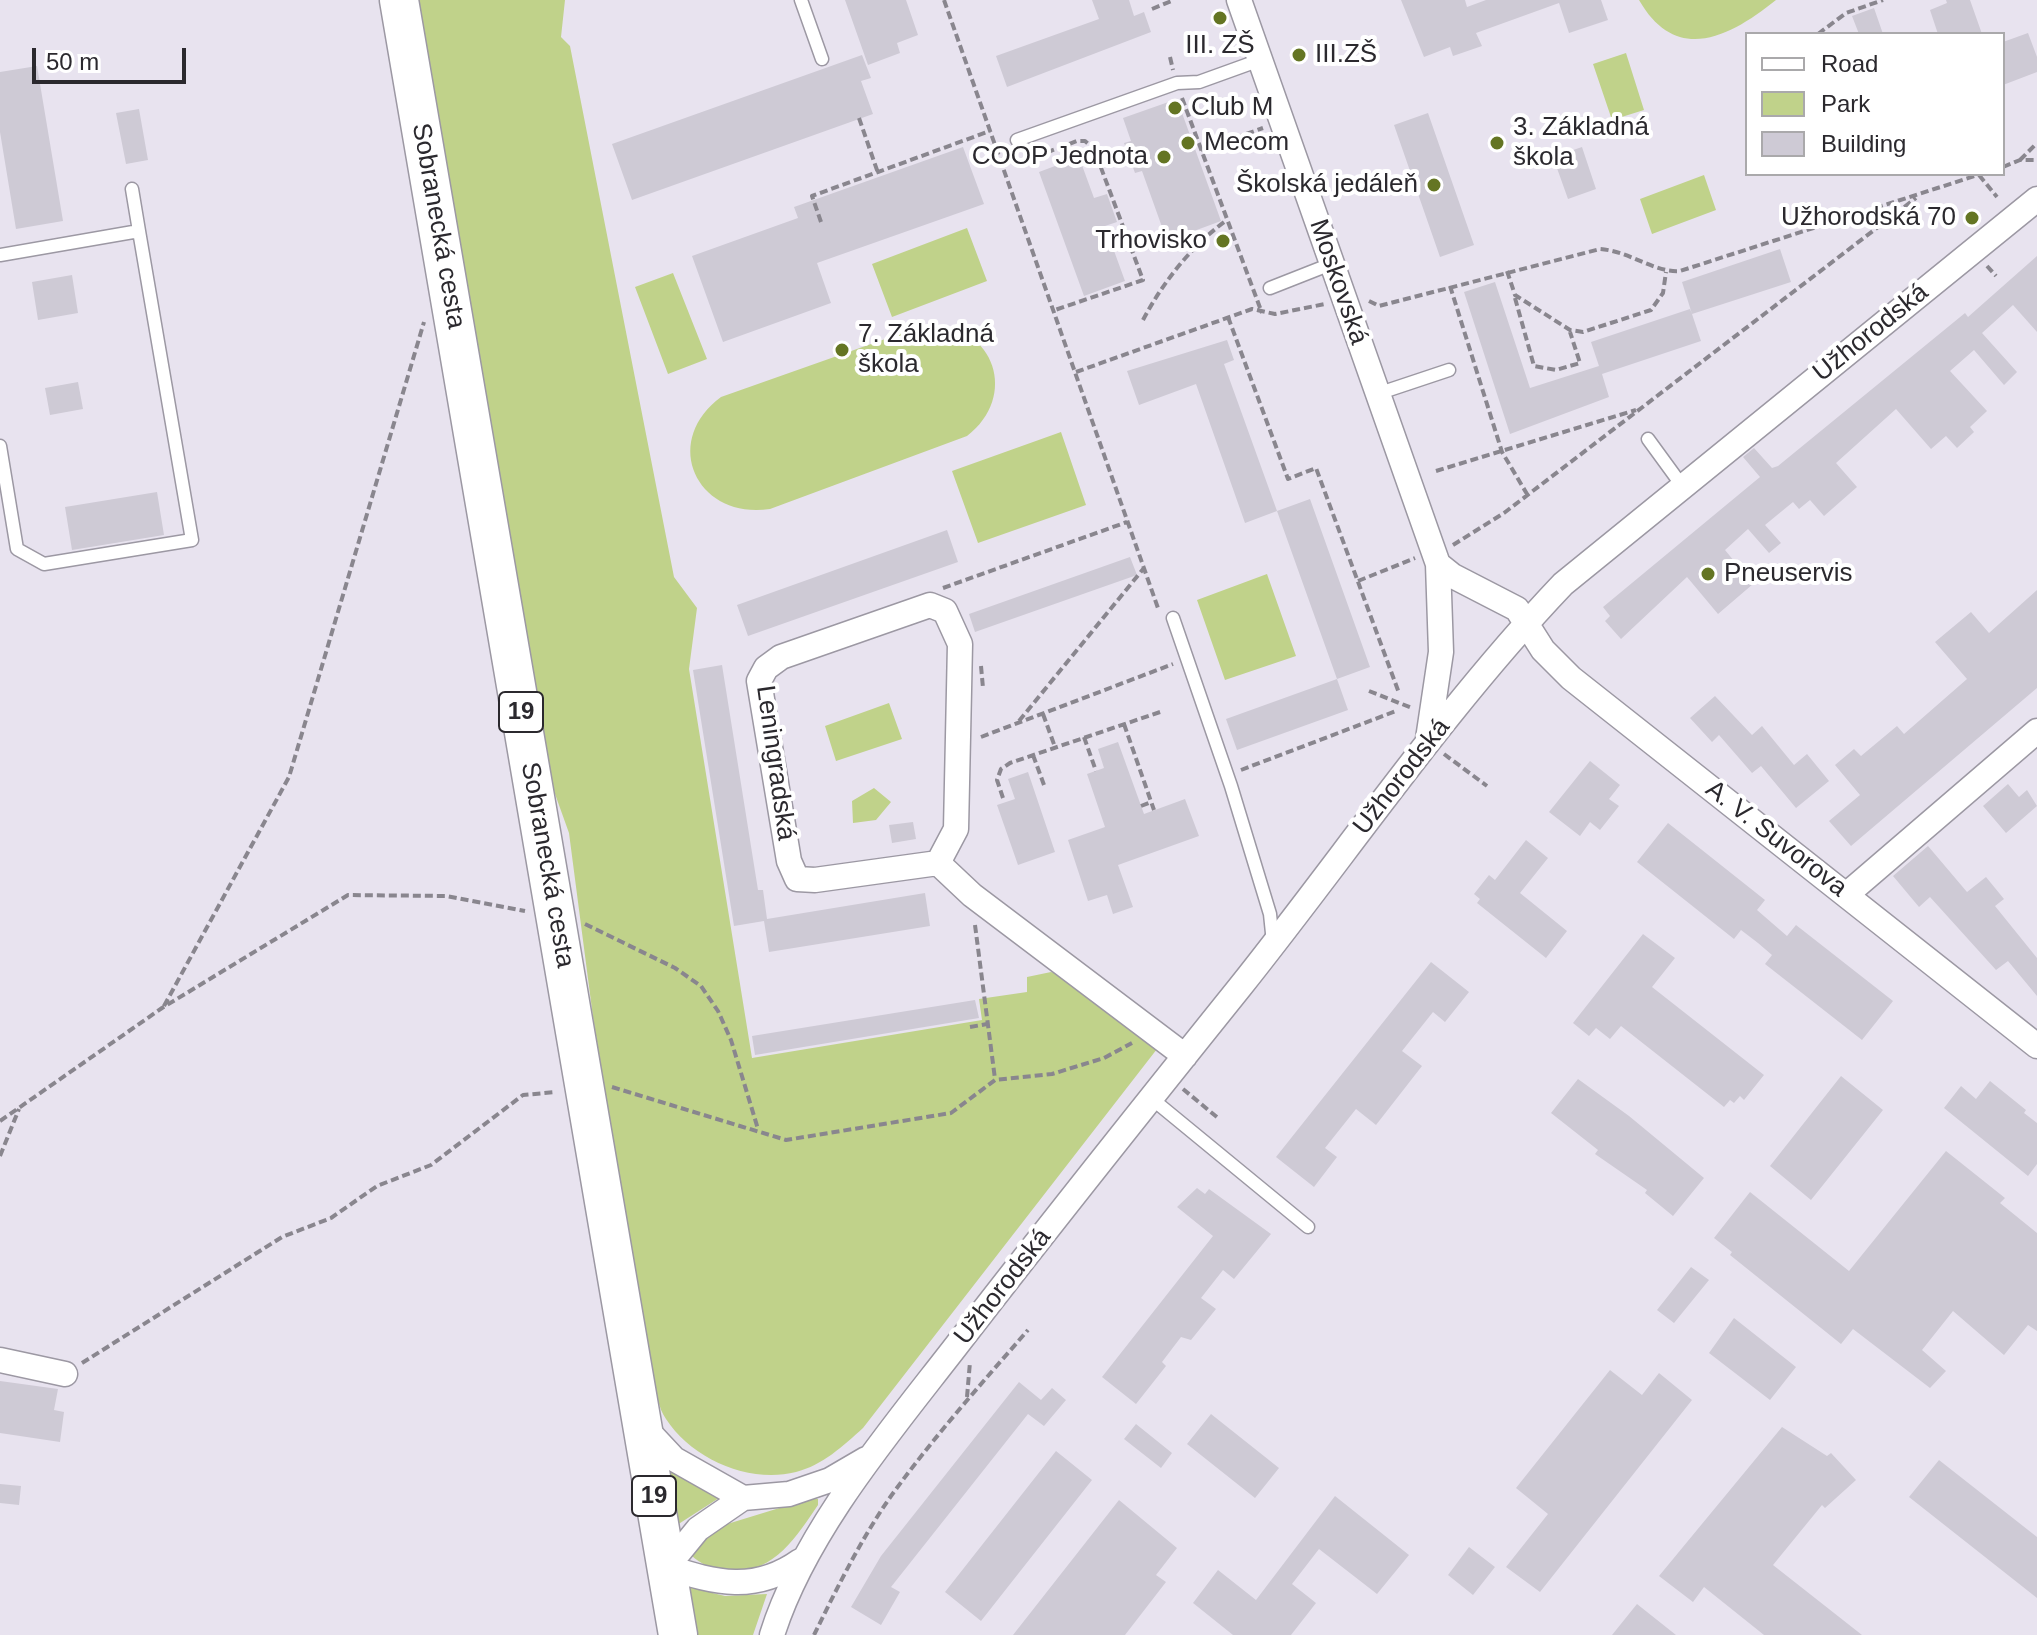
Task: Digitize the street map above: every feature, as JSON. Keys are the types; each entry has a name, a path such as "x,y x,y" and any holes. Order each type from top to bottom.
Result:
{"main road":[{"name":"Sobranecká cesta","path":"399,0 678,1635"}],"street":[{"name":"Moskovská","path":"1239,0 1377,394 1429,560 1441,652 1428,741"},
{"name":"Užhorodská","path":"772,1635 800,1561 871,1455 1273,945 1428,741 1527,621 1563,584 2037,199"},
{"path":"1429,560 1517,609 1527,621"},
{"name":"Leningradská","path":"930,605 945,611 960,644 956,829 938,863 815,880 797,879 789,861 759,681 766,668 781,657 930,605"},
{"name":"A. V. Suvorova","path":"1527,621 1543,650 1571,678 2037,1046"},
{"path":"1846,895 2037,731"},
{"path":"938,863 972,895 1185,1056"},
{"path":"0,1360 65,1374"},
{"path":"642,1425 674,1459 743,1498"},
{"name":"Užhorodská","path":"800,1561 780,1576 751,1583 705,1580 667,1567 698,1529 743,1498 789,1494 830,1480 871,1455"}],"lane":[{"path":"801,0 822,59"},
{"path":"1017,140 1177,83 1199,82 1260,60"},
{"path":"0,446 17,549 44,564 192,540 132,189"},
{"path":"0,255 139,231"},
{"path":"1270,288 1331,264"},
{"path":"1377,394 1449,370"},
{"path":"1648,439 1683,487"},
{"path":"1173,618 1227,775 1270,914 1273,945"},
{"path":"1151,1098 1308,1227"}],"path":[{"path":"944,0 1076,372 1252,309 1262,313 1367,300 1379,306 1600,249 1621,251 1666,272 1975,176"},
{"path":"1152,9 1174,0"},
{"path":"1821,32 1846,13 1883,0"},
{"path":"1170,57 1262,313"},
{"path":"859,118 878,173"},
{"path":"1201,150 1269,125"},
{"path":"821,222 812,196 990,131"},
{"path":"1024,161 1077,141 1085,141 1094,149 1143,280 1054,311"},
{"path":"2020,160 2037,143"},
{"path":"2005,166 2020,160 2037,160"},
{"path":"1960,176 1962,181"},
{"path":"1981,176 1997,197"},
{"path":"1462,542 1922,194"},
{"path":"1143,320 1157,292 1207,235 1227,220"},
{"path":"1984,262 1996,276"},
{"path":"1507,271 1534,366 1556,370 1580,363 1570,330"},
{"path":"1515,295 1570,330 1583,332 1651,310 1663,293 1666,272"},
{"path":"1450,286 1502,452 1527,494"},
{"path":"1073,296 1076,303"},
{"path":"1228,317 1288,479 1316,468 1399,693"},
{"path":"162,1008 289,777 425,320"},
{"path":"1436,471 1643,408"},
{"path":"939,590 1128,522"},
{"path":"1358,581 1429,560"},
{"path":"1017,724 1144,568"},
{"path":"953,585 956,596"},
{"path":"977,658 984,671 983,697"},
{"path":"981,737 1177,663"},
{"path":"1369,691 1397,703"},
{"path":"1003,798 997,780 1001,769 1055,747 1163,711"},
{"path":"1227,775 1396,711"},
{"path":"1043,714 1055,747"},
{"path":"980,747 981,723"},
{"path":"1124,724 1154,810"},
{"path":"1084,737 1096,771"},
{"path":"1033,755 1044,785"},
{"path":"1141,806 1151,802"},
{"path":"0,1121 162,1008 348,895 446,896 592,926 620,938 701,986 718,1011 731,1040 758,1130"},
{"path":"972,895 995,1080"},
{"path":"970,1027 987,1024"},
{"path":"1179,1086 1218,1118"},
{"path":"0,1156 20,1107"},
{"path":"814,1635 843,1576 891,1497 967,1400 1028,1330"}],"green space":[{"path":"419,0 565,0 561,37 570,46 674,577 697,608 689,669 752,1058 982,1020 979,999 1027,992 1027,977 1051,972 1063,976 1157,1049 863,1428 824,1460 796,1472 778,1475 741,1471 706,1457 677,1433 666,1419 652,1378 593,1017 569,833 550,780"},
{"path":"1639,0 1776,0 1723,33 1705,38 1687,38 1670,33 1654,20"},
{"path":"1626,53 1644,110 1612,120 1593,64"},
{"path":"1704,175 1716,210 1652,234 1640,199"},
{"path":"967,228 987,281 892,317 872,264"},
{"path":"673,273 707,359 668,374 635,287"},
{"path":"922,326 946,327 966,334 981,346 991,362 995,381 993,400 984,419 967,436 770,509 744,509 723,502 706,490 695,474 690,455 693,435 703,415 721,397"},
{"path":"1061,432 1086,505 978,543 952,471"},
{"path":"1267,574 1296,656 1225,680 1197,600"},
{"path":"889,703 902,739 836,761 825,726"},
{"path":"874,788 891,802 876,820 853,823 852,801"},
{"path":"667,1468 717,1495 719,1498 677,1525"},
{"path":"812,1498 818,1499 818,1505 791,1542 756,1568 725,1571 707,1566 691,1555 711,1532 724,1525"},
{"path":"688,1587 725,1596 767,1594 753,1635 693,1635"}],"building":[{"path":"845,0 906,0 918,35 897,43 900,53 868,65"},
{"path":"1092,0 1129,0 1134,16 1144,12 1151,32 1007,87 996,56 1099,19"},
{"path":"1401,0 1465,0 1467,7 1486,0 1601,0 1608,20 1569,33 1559,3 1476,33 1482,46 1453,56 1450,47 1424,57"},
{"path":"1946,0 1970,0 1981,32 1937,32 1930,10 1947,3"},
{"path":"1874,8 1882,32 1858,32 1852,16"},
{"path":"2028,33 2037,57 2037,72 2005,84 2005,41"},
{"path":"862,55 871,78 861,81 873,114 632,200 612,144"},
{"path":"37,66 63,221 16,229 0,132 0,72"},
{"name":"COOP Jednota","path":"1177,99 1221,221 1167,241 1142,171 1135,173 1124,143 1131,141 1123,118"},
{"path":"139,109 148,160 126,164 116,113"},
{"name":"Školská jedáleň","path":"1428,113 1474,245 1440,257 1394,125"},
{"path":"963,147 984,204 817,263 831,303 723,342 692,256 798,218 794,207"},
{"path":"1582,147 1596,189 1568,199 1553,157"},
{"path":"1079,157 1094,198 1107,194 1117,222 1105,226 1125,281 1084,296 1039,172"},
{"path":"1780,249 1791,282 1692,314 1682,282"},
{"path":"2037,256 2037,332 2013,305 1982,333 2017,372 2004,385 1974,350 1950,371 1987,411 1970,427 1974,432 1957,448 1946,436 1931,449 1896,409 1836,463 1857,487 1824,516 1810,500 1799,509 1793,502 1765,525 1781,543 1769,553 1748,529 1725,550 1753,584 1718,614 1687,577 1621,639 1605,621 1610,616 1603,607 1760,477 1743,457 1754,448 1772,468 1778,466 1965,313 1968,317"},
{"path":"72,275 78,313 38,320 32,282"},
{"path":"1495,282 1530,388 1599,366 1591,342 1690,309 1701,341 1602,374 1609,397 1510,434 1464,292"},
{"path":"1227,340 1234,360 1224,364 1277,511 1245,523 1196,384 1139,405 1127,371"},
{"path":"78,382 83,409 50,415 45,388"},
{"path":"157,492 164,535 72,550 65,507"},
{"path":"1310,499 1370,667 1337,679 1277,511"},
{"path":"947,530 958,562 748,636 737,605"},
{"path":"1130,557 1137,575 975,632 969,614"},
{"path":"2037,590 2037,688 1851,846 1829,821 1860,795 1835,765 1854,749 1861,756 1897,726 1904,734 1967,679 1935,642 1971,612 1989,633"},
{"path":"722,665 758,890 763,890 767,919 925,893 930,926 769,952 764,921 734,926 693,670"},
{"path":"1337,679 1348,710 1237,750 1226,719"},
{"path":"1715,696 1752,735 1762,726 1794,765 1807,754 1829,781 1796,808 1761,766 1752,773 1719,735 1712,742 1690,718"},
{"path":"1118,742 1144,814 1185,799 1199,836 1118,865 1133,907 1113,914 1107,895 1088,901 1068,840 1105,827 1087,774 1104,768 1098,749"},
{"path":"1590,761 1620,785 1609,799 1619,806 1600,830 1590,822 1580,836 1549,812"},
{"path":"1028,772 1055,852 1018,865 997,805 1015,799 1008,779"},
{"path":"2008,784 2019,797 2027,790 2037,806 2006,833 1983,806"},
{"path":"913,822 916,839 892,843 889,825"},
{"path":"1668,823 1765,900 1757,910 1787,936 1796,925 1893,1001 1862,1040 1765,964 1772,955 1758,943 1741,930 1734,939 1637,862"},
{"path":"1526,840 1548,858 1520,893 1567,931 1546,958 1477,903 1480,899 1474,894 1489,875 1495,880"},
{"path":"1928,846 1967,892 1986,877 2004,899 1995,906 2037,958 2037,996 2008,961 1996,970 1930,897 1919,907 1893,876"},
{"path":"1643,934 1675,958 1652,987 1764,1075 1744,1100 1740,1096 1724,1107 1621,1026 1610,1039 1596,1028 1589,1036 1573,1023"},
{"path":"1431,962 1469,992 1445,1022 1433,1012 1402,1051 1422,1066 1376,1125 1356,1109 1325,1148 1337,1157 1314,1187 1276,1157"},
{"path":"975,1000 979,1018 755,1055 752,1036"},
{"path":"1841,1076 1883,1110 1811,1200 1770,1166"},
{"path":"1578,1079 1629,1116 1704,1178 1673,1216 1645,1193 1647,1190 1595,1154 1598,1150 1551,1113"},
{"path":"1990,1081 2037,1123 2037,1164 2028,1176 1944,1108 1961,1086 1976,1099"},
{"path":"1946,1151 2005,1198 2000,1203 2037,1233 2037,1331 2028,1325 2004,1355 1953,1311 1922,1350 1946,1371 1930,1388 1853,1329 1841,1344 1730,1255 1732,1252 1714,1238 1750,1192 1849,1271"},
{"path":"1197,1188 1205,1194 1209,1189 1271,1234 1234,1279 1223,1270 1201,1298 1216,1309 1191,1340 1181,1337 1162,1362 1166,1366 1136,1404 1102,1377 1213,1236 1177,1207"},
{"path":"1691,1267 1709,1280 1674,1323 1657,1310"},
{"path":"1734,1318 1796,1367 1770,1400 1709,1353"},
{"path":"1610,1370 1642,1395 1659,1373 1692,1400 1540,1592 1506,1567 1548,1514 1516,1488"},
{"path":"0,1381 58,1389 54,1410 64,1412 60,1442 0,1433"},
{"path":"1019,1382 1041,1400 1052,1388 1066,1400 1044,1426 1028,1414 891,1587 900,1592 881,1625 851,1607 881,1556"},
{"path":"1211,1414 1279,1468 1255,1498 1187,1444"},
{"path":"1136,1424 1172,1453 1161,1468 1124,1439"},
{"path":"1782,1427 1827,1456 1831,1453 1856,1480 1825,1508 1822,1505 1773,1565 1862,1635 1764,1635 1704,1587 1693,1602 1659,1576"},
{"path":"1056,1451 1092,1480 981,1621 945,1592"},
{"path":"1939,1460 2037,1537 2037,1598 1909,1497"},
{"path":"0,1484 21,1486 19,1505 0,1503"},
{"path":"1335,1496 1409,1555 1377,1594 1319,1549 1292,1584 1316,1603 1291,1635 1233,1635 1193,1603 1218,1570 1256,1600"},
{"path":"1119,1500 1177,1548 1156,1575 1166,1582 1125,1635 1013,1635"},
{"path":"1469,1547 1495,1567 1473,1595 1448,1575"},
{"path":"1637,1604 1676,1635 1612,1635"}],"place":[{"name":"III. ZŠ","path":"1220,18"},
{"name":"III.ZŠ","path":"1299,55"},
{"name":"Club M","path":"1175,108"},
{"name":"Mecom","path":"1188,143"},
{"name":"3. Základná škola","path":"1497,143"},
{"name":"COOP Jednota","path":"1164,157"},
{"name":"Školská jedáleň","path":"1434,185"},
{"name":"Užhorodská 70","path":"1972,218"},
{"name":"Trhovisko","path":"1223,241"},
{"name":"7. Základná škola","path":"842,350"},
{"name":"Pneuservis","path":"1708,574"}]}
